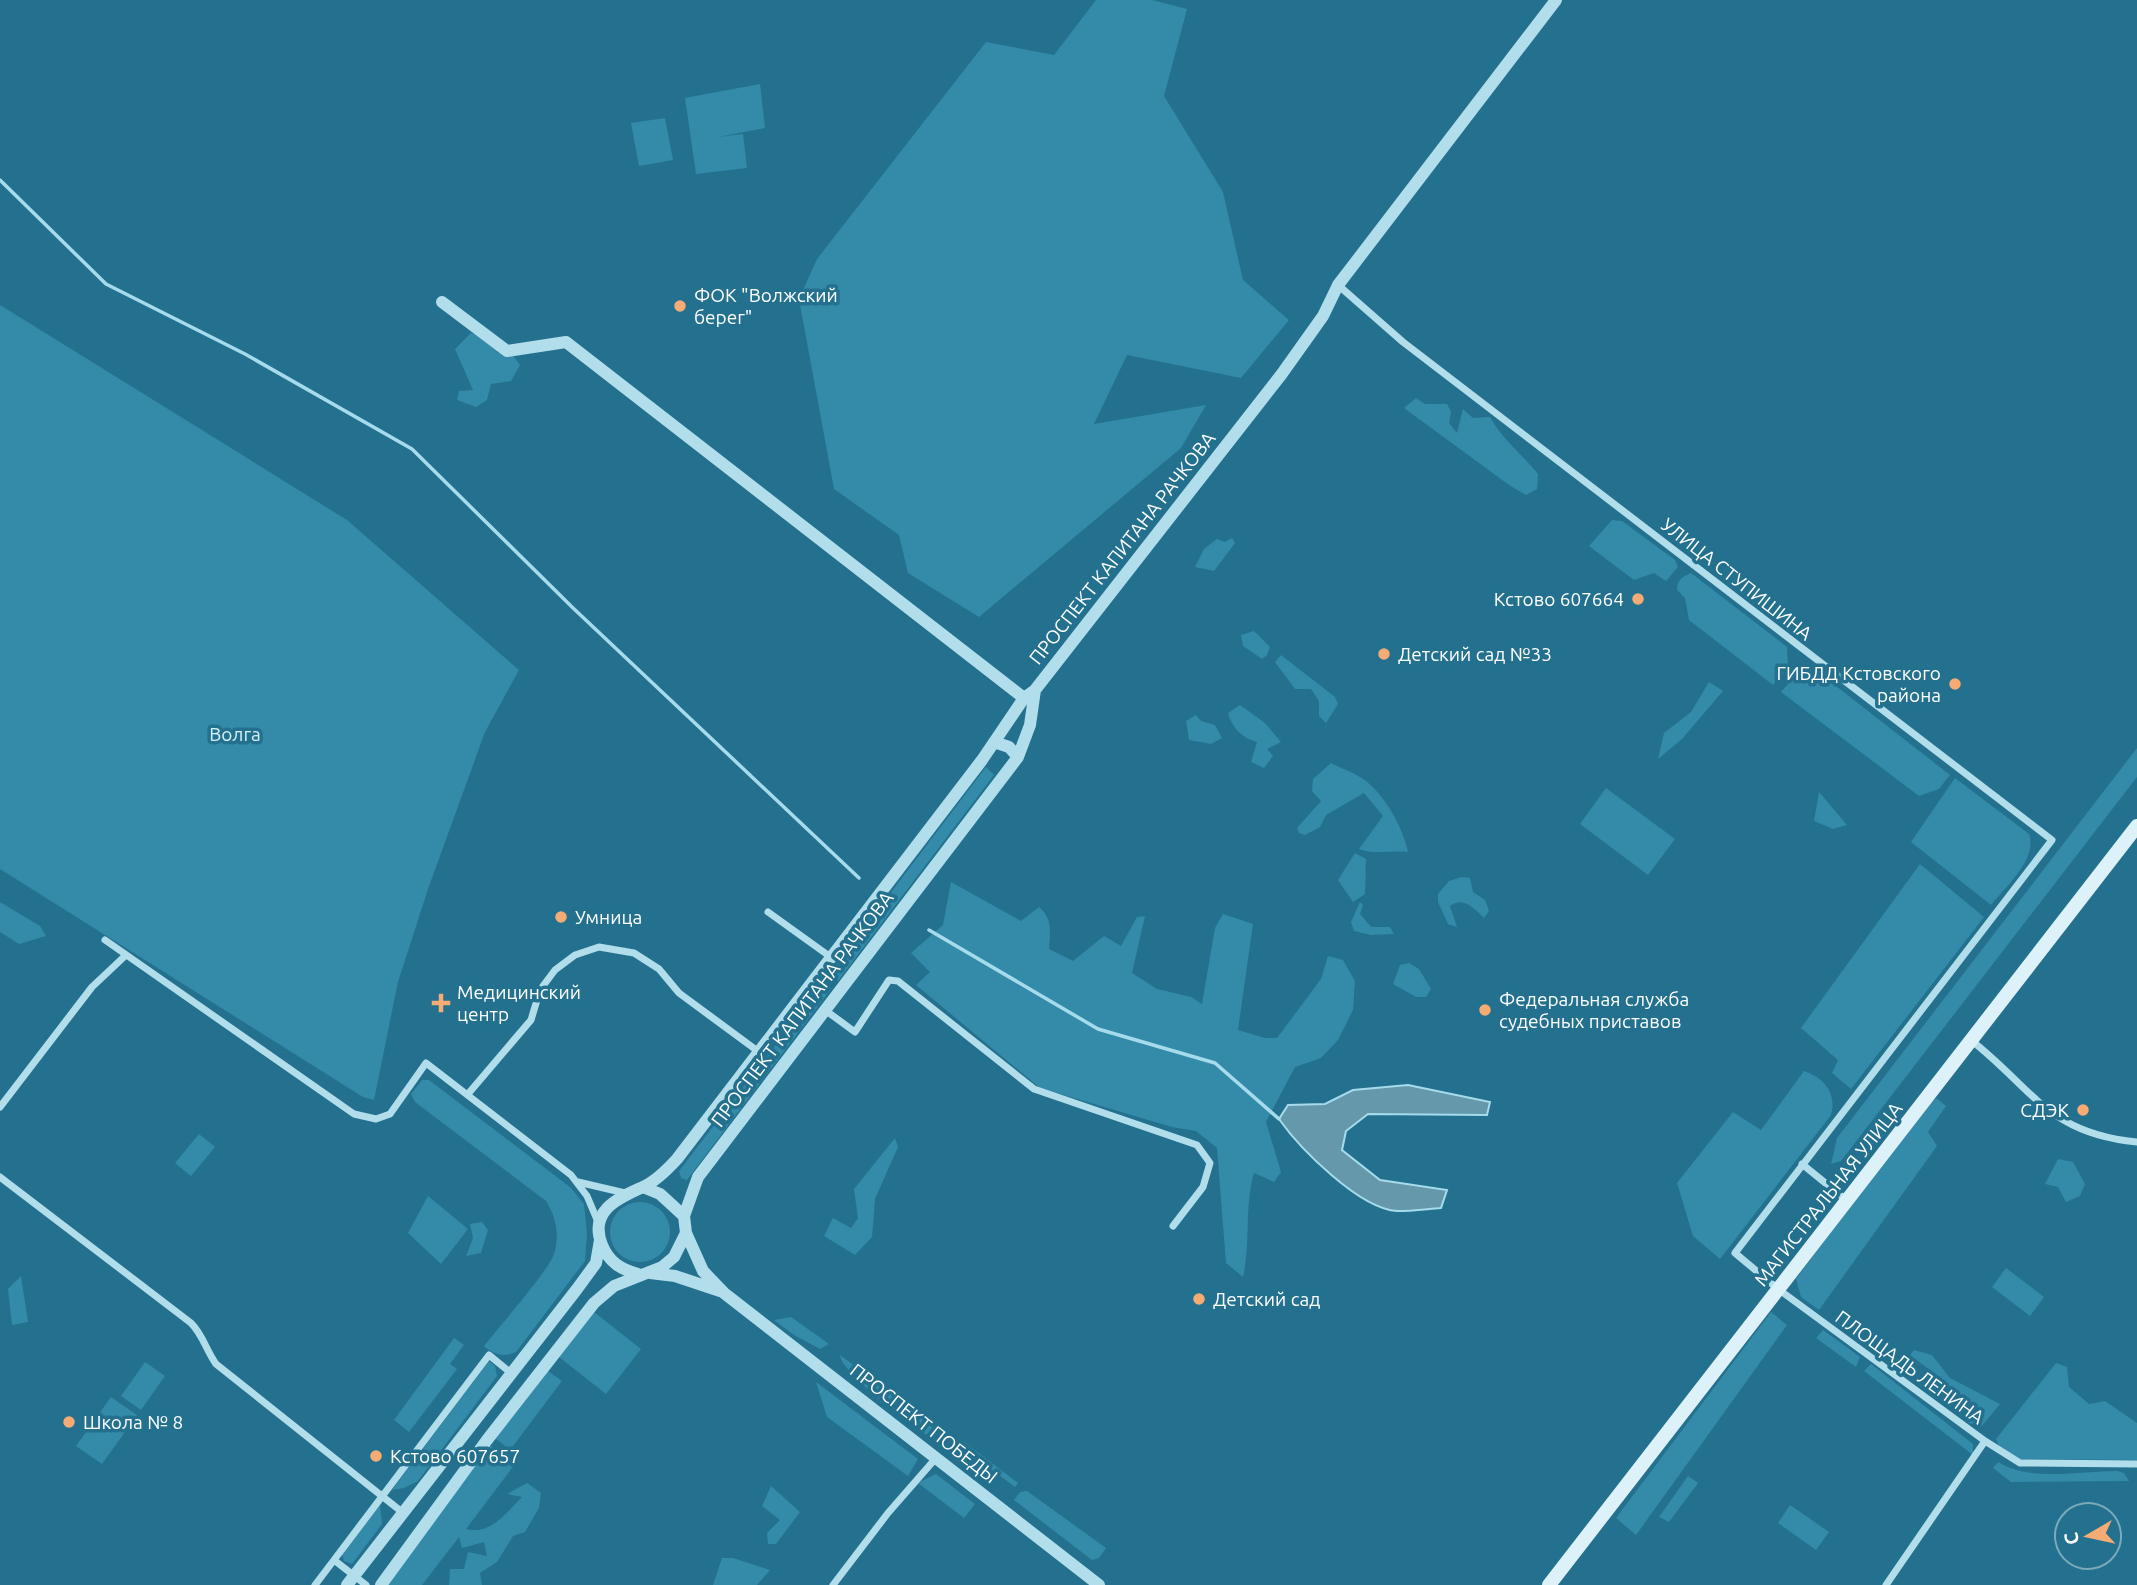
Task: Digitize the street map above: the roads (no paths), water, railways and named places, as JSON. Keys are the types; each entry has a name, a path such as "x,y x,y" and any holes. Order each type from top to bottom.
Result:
{"main road":[{"name":"МАГИСТРАЛЬНАЯ УЛИЦА","path":"1549,1585 1845,1199 1972,1041 2137,826"}],"street":[{"name":"ПРОСПЕКТ КАПИТАНА РАЧКОВА","path":"684,1216 698,1177 1018,757 1030,725 1030,694 1281,375 1323,316 1338,285 1556,0"},
{"name":"УЛИЦА СТУПИШИНА","path":"1338,285 1403,342 2052,840 1802,1164"},
{"path":"351,1580 402,1511 578,1290 596,1263 604,1212 625,1193 643,1187 677,1160 1030,694 566,342 507,351 442,302"},
{"path":"994,742 1009,747 1018,757"},
{"path":"768,912 832,958"},
{"path":"105,940 354,1114 376,1119 390,1114 426,1063 577,1182 596,1213 599,1233 615,1265 642,1273 687,1279 724,1293"},
{"path":"468,1094 531,1020 540,990 555,970 575,955 598,947 634,953 659,969 678,993 759,1052"},
{"path":"0,1107 92,987 126,955"},
{"path":"825,1010 855,1032 889,980 898,981 1034,1088 1197,1145 1210,1163 1203,1187 1173,1226"},
{"path":"1972,1041 2063,1122 2109,1139 2137,1142"},
{"path":"1802,1164 1845,1199"},
{"name":"ПЛОЩАДЬ ЛЕНИНА","path":"1802,1164 1735,1253 1778,1289 1985,1441 1886,1585"},
{"path":"0,1177 191,1323 199,1331 205,1348 216,1364 402,1511"},
{"path":"577,1182 625,1193"},
{"path":"643,1187 660,1194 684,1216 686,1233 704,1271 724,1293"},
{"path":"381,1585 594,1303 614,1286 662,1267 674,1257 686,1233"},
{"path":"578,1290 594,1303"},
{"name":"ПРОСПЕКТ ПОБЕДЫ","path":"724,1293 1099,1585"},
{"path":"315,1585 489,1355 511,1373"},
{"path":"1985,1441 2020,1463 2137,1464"},
{"path":"833,1585 888,1513 937,1457"},
{"path":"334,1560 351,1580 366,1585"}],"waterway":[{"path":"0,180 106,284 245,354 412,449 572,607 859,878"},
{"path":"929,930 1098,1029 1215,1063 1279,1119"}],"place":[{"name":"ФОК \"Волжский берег\"","path":"680,306"},
{"name":"Кстово 607664","path":"1638,599"},
{"name":"Детский сад №33","path":"1384,654"},
{"name":"ГИБДД Кстовского района","path":"1955,684"},
{"name":"Умница","path":"561,917"},
{"name":"Медицинский центр","path":"441,1003"},
{"name":"Федеральная служба судебных приставов","path":"1485,1010"},
{"name":"СДЭК","path":"2083,1110"},
{"name":"Детский сад","path":"1199,1299"},
{"name":"Школа № 8","path":"69,1422"},
{"name":"Кстово 607657","path":"376,1456"}],"park label":[{"name":"Волга","path":"235,734"}]}
